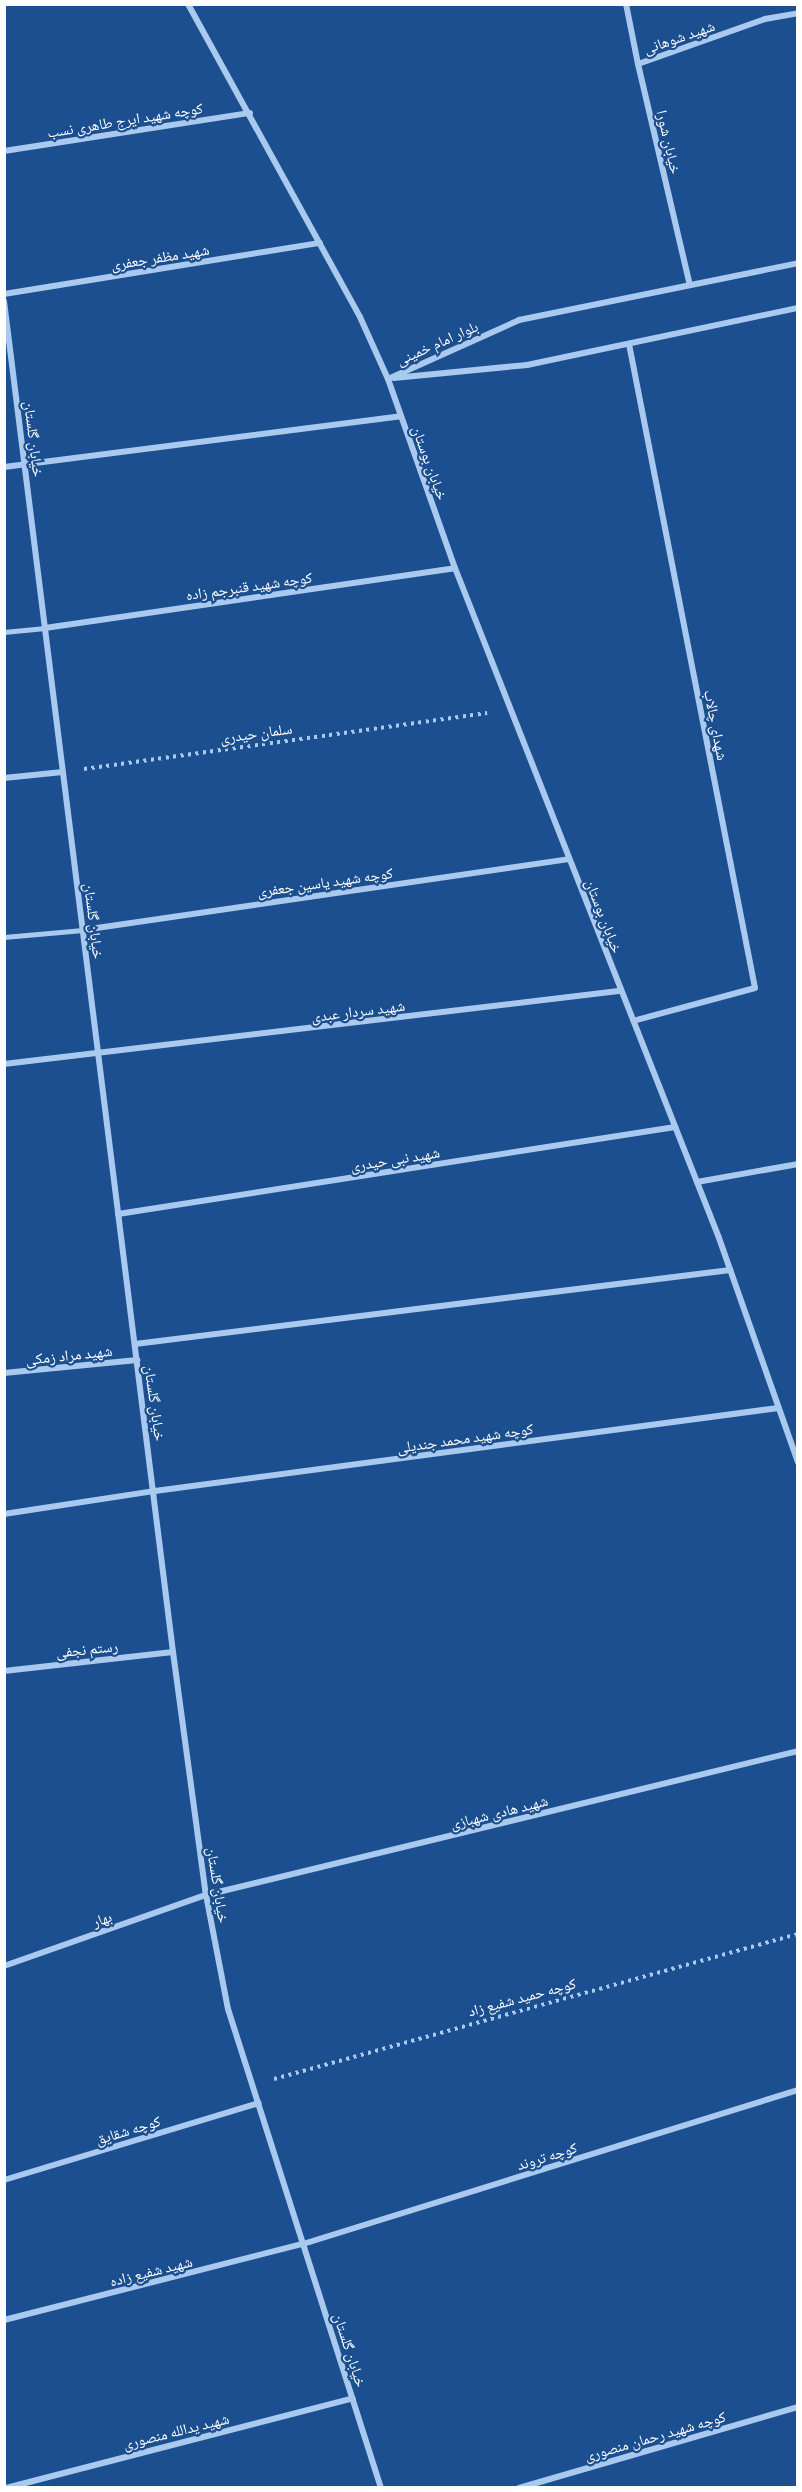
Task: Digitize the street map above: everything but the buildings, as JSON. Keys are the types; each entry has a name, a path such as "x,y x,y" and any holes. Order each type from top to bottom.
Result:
{"street":[{"name":"خیابان بوستان","path":"188,4 250,113 360,317 387,379 455,568 570,859 619,991 697,1182 798,1462"},
{"name":"خیابان شورا","path":"626,4 690,285"},
{"name":"شهید شوهانی","path":"638,64 765,20 798,13"},
{"name":"کوچه شهید ایرج طاهری نسب","path":"4,150 250,113"},
{"name":"شهید مظفر جعفری","path":"4,294 320,243"},
{"name":"بلوار امام خمینی","path":"387,379 519,320 798,263"},
{"name":"خیابان گلستان","path":"4,301 136,1360 155,1491 173,1652 206,1895 228,2009 381,2487"},
{"name":"بلوار امام خمینی","path":"387,379 527,365 798,309"},
{"name":"شهدای چالاب","path":"629,344 755,988 633,1021"},
{"path":"4,467 401,416"},
{"name":"کوچه شهید قنبرجم زاده","path":"45,627 455,568"},
{"path":"4,778 63,772"},
{"name":"کوچه شهید یاسین جعفری","path":"83,930 570,859"},
{"name":"شهید سردار عبدی","path":"4,1064 619,991"},
{"name":"شهید نبی حیدری","path":"118,1214 675,1127"},
{"path":"697,1182 798,1164"},
{"path":"135,1344 730,1270"},
{"name":"شهید مراد زمکی","path":"4,1373 136,1360"},
{"name":"کوچه شهید محمد جندیلی","path":"4,1514 155,1491 778,1408"},
{"name":"رستم نجفی","path":"4,1671 173,1652"},
{"name":"شهید هادی شهبازی","path":"206,1895 798,1751"},
{"name":"بهار","path":"4,1966 206,1895"},
{"name":"کوچه تروند","path":"303,2244 798,2090"},
{"name":"کوچه شقایق","path":"4,2180 259,2103"},
{"name":"شهید شفیع زاده","path":"4,2320 303,2244"},
{"name":"شهید یدالله منصوری","path":"6,2487 352,2398"},
{"name":"کوچه شهید رحمان منصوری","path":"519,2487 798,2407"}],"lane":[{"path":"4,632 45,627"},
{"path":"4,937 83,930"}],"path":[{"name":"سلمان حیدری","path":"63,772 511,710"},
{"name":"کوچه حمید شفیع زاد","path":"253,2085 798,1934"}]}
